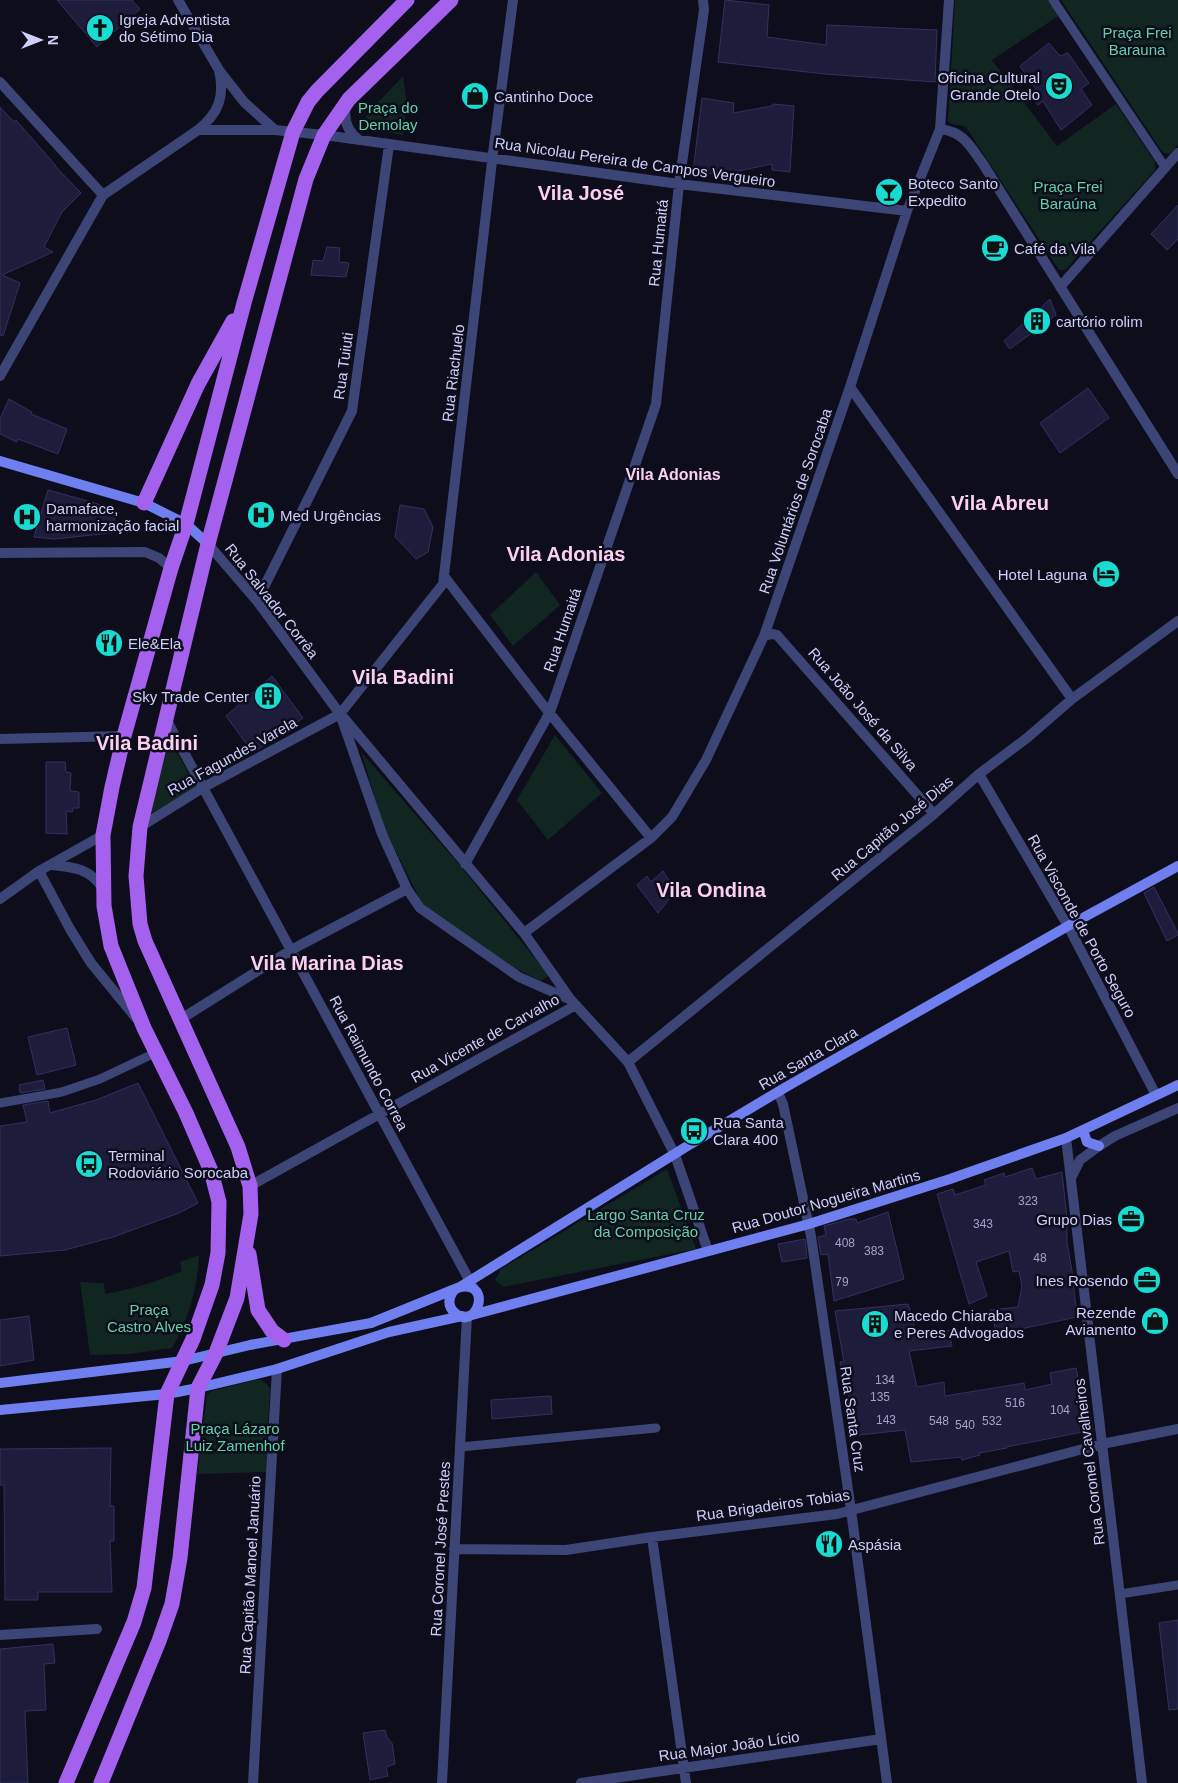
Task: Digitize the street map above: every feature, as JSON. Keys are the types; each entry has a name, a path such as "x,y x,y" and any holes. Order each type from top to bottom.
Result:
{"main road":[{"path":"101,1783 160,1641 172,1604 180,1558 198,1388 216,1353 237,1298 251,1214 250,1186 238,1147 145,941 140,924 136,876 140,827 208,544 306,180 324,135 346,103 451,0"},
{"path":"66,1783 134,1622 144,1588 167,1394 193,1339 212,1285 218,1253 219,1202 211,1171 186,1113 144,1028 111,946 104,906 103,835 112,786 124,736 171,568 186,524 244,303 293,132 304,110 317,91 404,2"},
{"path":"144,503 198,384 244,303"},
{"name":"Rua Salvador Corrêa","path":"0,461 144,503 186,524 208,544"},
{"name":"Rua Santa Clara","path":"0,1383 183,1361 371,1323 458,1288 776,1094 1068,926 1178,866"},
{"name":"Rua Doutor Nogueira Martins","path":"0,1410 167,1394 277,1370 389,1332 467,1316 809,1224 950,1179 1066,1138 1178,1085"},
{"path":"1083,1130 1084,1139 1087,1142 1099,1146"},
{"path":"247,1242 258,1310 272,1331 284,1340"},
{"path":"470,1287 475,1290 480,1302 476,1312 467,1316 457,1314 450,1307 450,1297 458,1288 470,1287"}],"street":[{"path":"178,0 219,70 244,102 275,130"},
{"name":"Rua Riachuelo","path":"340,714 441,587 444,576 493,158 514,0"},
{"name":"Rua Humaitá","path":"465,864 550,712 656,404 679,184 704,10 703,0"},
{"name":"Rua Voluntários de Sorocaba","path":"524,933 651,838 672,817 706,760 764,636 850,387 907,211 940,129 949,0"},
{"path":"0,376 103,195 210,120 220,103 222,81 219,70"},
{"path":"0,82 103,195"},
{"path":"346,103 344,114 348,128 350,133 359,141"},
{"path":"940,129 951,130 962,136 984,164 1178,474"},
{"name":"Rua Nicolau Pereira de Campos Vergueiro","path":"198,130 275,130 324,135 679,184 907,211"},
{"name":"Rua Tuiuti","path":"257,601 352,410 389,145"},
{"path":"1060,287 1178,153"},
{"path":"850,387 1072,699"},
{"name":"Rua Salvador Corrêa","path":"208,544 257,601 340,714 524,933 574,1002 628,1062 671,1157 672,1165 704,1252"},
{"path":"0,553 145,552 159,558 171,568"},
{"path":"444,576 651,838"},
{"name":"Rua Capitão José Dias","path":"628,1062 934,814 979,774 1027,738 1072,699 1178,621"},
{"name":"Rua João José da Silva","path":"764,636 777,635 934,814"},
{"name":"Rua Salvador Corrêa","path":"340,714 382,834 407,890 420,908 519,977 574,1002"},
{"name":"Rua Fagundes Varela","path":"140,827 204,787 340,714"},
{"name":"Rua Raimundo Correa","path":"166,718 475,1290"},
{"path":"0,739 124,736"},
{"name":"Rua Visconde de Porto Seguro","path":"979,774 1068,926 1156,1095"},
{"path":"0,899 39,871 103,835"},
{"path":"51,865 76,867 88,872 98,881 103,889"},
{"path":"39,871 90,963 144,1028"},
{"path":"181,1019 291,950 407,890"},
{"path":"542,987 556,977"},
{"name":"Rua Vicente de Carvalho","path":"250,1186 574,1002"},
{"name":"Rua Santa Cruz","path":"776,1094 779,1095 783,1104 809,1224 851,1510 888,1783"},
{"path":"1071,1179 1080,1160 1099,1146 1115,1136 1178,1108"},
{"name":"Rua Coronel Cavalheiros","path":"1066,1138 1142,1783"},
{"name":"Rua Coronel José Prestes","path":"442,1783 467,1316"},
{"name":"Rua Capitão Manoel Januário","path":"253,1783 277,1370"},
{"name":"Rua Brigadeiros Tobias","path":"454,1549 566,1550 652,1536 837,1514 1102,1444 1178,1429"},
{"path":"652,1536 686,1783"},
{"path":"0,1635 97,1629"},
{"name":"Rua Major João Lício","path":"582,1783 881,1739"}],"lane":[{"path":"1054,0 1165,167"},
{"path":"0,1103 62,1092 100,1079 157,1052"},
{"path":"460,1447 656,1428"},
{"path":"1120,1594 1178,1585"}],"green space":[{"name":"Praça Frei Baraúna","path":"955,0 1049,0 1060,15 992,60 1057,146 1116,104 1155,162 1155,170 1065,270 1059,270 966,127 948,121"},
{"name":"Praça Frei Barauna","path":"1061,0 1178,0 1178,145 1170,154 1163,153"},
{"name":"Praça do Demolay","path":"403,76 407,105 403,135 369,129 365,122 367,114"},
{"path":"536,572 560,605 513,646 490,615"},
{"path":"555,735 602,793 548,840 517,800"},
{"path":"168,747 178,754 196,787 148,815"},
{"path":"361,752 462,868 549,976 540,981 513,967 423,905 384,828"},
{"name":"Largo Santa Cruz da Composição","path":"667,1169 696,1249 503,1287 495,1280 501,1269"},
{"name":"Praça Castro Alves","path":"199,1255 197,1279 191,1303 183,1327 172,1348 129,1354 90,1355 80,1282 104,1283 105,1294 125,1290 182,1271 180,1262"},
{"name":"Praça Lázaro Luiz Zamenhof","path":"255,1380 262,1380 270,1388 266,1472 197,1474 207,1394"}],"building":[{"name":"Igreja Adventista do Sétimo Dia","path":"57,0 132,0 140,9 97,47"},
{"path":"725,0 769,5 767,37 826,45 827,25 937,30 935,82 825,74 718,62"},
{"name":"Oficina Cultural Grande Otelo","path":"1049,43 1060,56 1068,53 1089,83 1081,89 1092,105 1061,130 1043,101 1038,105 1031,93 1036,89 1020,66"},
{"path":"702,98 734,103 733,113 772,106 773,104 794,106 790,172 772,170 772,164 738,171 738,177 693,171"},
{"path":"0,107 14,122 16,120 81,193 62,212 44,247 53,252 2,275 20,283 3,336 0,335"},
{"path":"1178,205 1178,239 1167,250 1151,234"},
{"path":"327,247 340,248 339,262 349,263 346,277 311,275 313,260 323,261"},
{"name":"cartório rolim","path":"1050,299 1056,315 1010,349 1004,341"},
{"path":"1088,388 1109,418 1060,453 1040,423"},
{"path":"9,399 32,412 31,414 67,429 58,454 18,439 17,442 0,434 0,419"},
{"path":"48,490 117,511 110,533 55,539 34,537"},
{"path":"400,505 424,509 433,527 428,552 416,559 395,537"},
{"name":"Sky Trade Center","path":"272,676 303,718 253,753 226,716"},
{"path":"46,762 65,762 66,772 71,773 70,791 79,792 79,808 73,808 72,812 66,811 67,834 46,833"},
{"path":"663,871 676,891 658,913 637,885 647,876 651,882"},
{"path":"1154,887 1178,933 1178,935 1167,941 1144,893"},
{"path":"67,1028 76,1065 37,1075 28,1037"},
{"path":"43,1080 45,1089 20,1093 19,1085"},
{"name":"Terminal Rodoviário Sorocaba","path":"138,1083 198,1203 179,1213 113,1237 65,1250 0,1256 0,1126 27,1122 23,1105 48,1101 50,1113 96,1100"},
{"path":"1032,1168 1036,1179 1062,1172 1067,1219 1067,1243 1077,1317 997,1334 990,1310 1018,1307 1022,1286 1019,1271 1013,1272 1009,1251 976,1262 987,1296 969,1304 937,1194 953,1189 955,1195 986,1185 984,1180 1004,1173 1005,1177"},
{"path":"888,1212 904,1279 834,1301 828,1254 821,1255 818,1237 826,1235 824,1226 849,1219 856,1219 857,1223"},
{"path":"805,1239 807,1258 782,1262 778,1244"},
{"path":"908,1304 913,1319 915,1335 949,1330 952,1346 909,1351 917,1387 944,1382 945,1396 1024,1383 1025,1390 1052,1384 1050,1373 1076,1368 1078,1378 1081,1378 1085,1397 1087,1397 1093,1430 979,1453 980,1455 962,1460 961,1457 911,1462 905,1430 859,1435 856,1410 850,1411 846,1377 842,1377 840,1362 844,1362 835,1311"},
{"path":"29,1316 34,1360 0,1366 0,1320"},
{"path":"551,1396 552,1414 492,1419 491,1400"},
{"path":"111,1448 110,1506 114,1506 114,1541 110,1541 112,1592 38,1592 38,1600 5,1600 4,1485 0,1485 0,1449"},
{"path":"1178,1620 1178,1709 1169,1710 1159,1623"},
{"path":"53,1644 55,1663 44,1664 46,1710 25,1711 28,1783 0,1783 0,1649"},
{"path":"385,1730 387,1737 392,1743 395,1764 386,1767 388,1776 370,1780 363,1733"}],"place":[{"name":"Igreja Adventista do Sétimo Dia","path":"100,28"},
{"name":"Oficina Cultural Grande Otelo","path":"1059,86"},
{"name":"Cantinho Doce","path":"475,96"},
{"name":"Boteco Santo Expedito","path":"889,192"},
{"name":"Café da Vila","path":"995,248"},
{"name":"cartório rolim","path":"1037,321"},
{"name":"Med Urgências","path":"261,515"},
{"name":"Damaface, harmonização facial","path":"27,517"},
{"name":"Hotel Laguna","path":"1106,574"},
{"name":"Ele&Ela","path":"109,643"},
{"name":"Sky Trade Center","path":"268,696"},
{"name":"Rua Santa Clara 400","path":"694,1131"},
{"name":"Terminal Rodoviário Sorocaba","path":"89,1164"},
{"name":"Grupo Dias","path":"1131,1219"},
{"name":"Ines Rosendo","path":"1147,1280"},
{"name":"Rezende Aviamento","path":"1155,1321"},
{"name":"Macedo Chiaraba e Peres Advogados","path":"875,1324"},
{"name":"Aspásia","path":"829,1544"}],"district":[{"name":"Vila José","path":"581,193"},
{"name":"Vila Adonias","path":"673,474"},
{"name":"Vila Abreu","path":"1000,503"},
{"name":"Vila Adonias","path":"566,554"},
{"name":"Vila Badini","path":"403,677"},
{"name":"Vila Badini","path":"147,743"},
{"name":"Vila Ondina","path":"711,890"},
{"name":"Vila Marina Dias","path":"327,963"}]}
